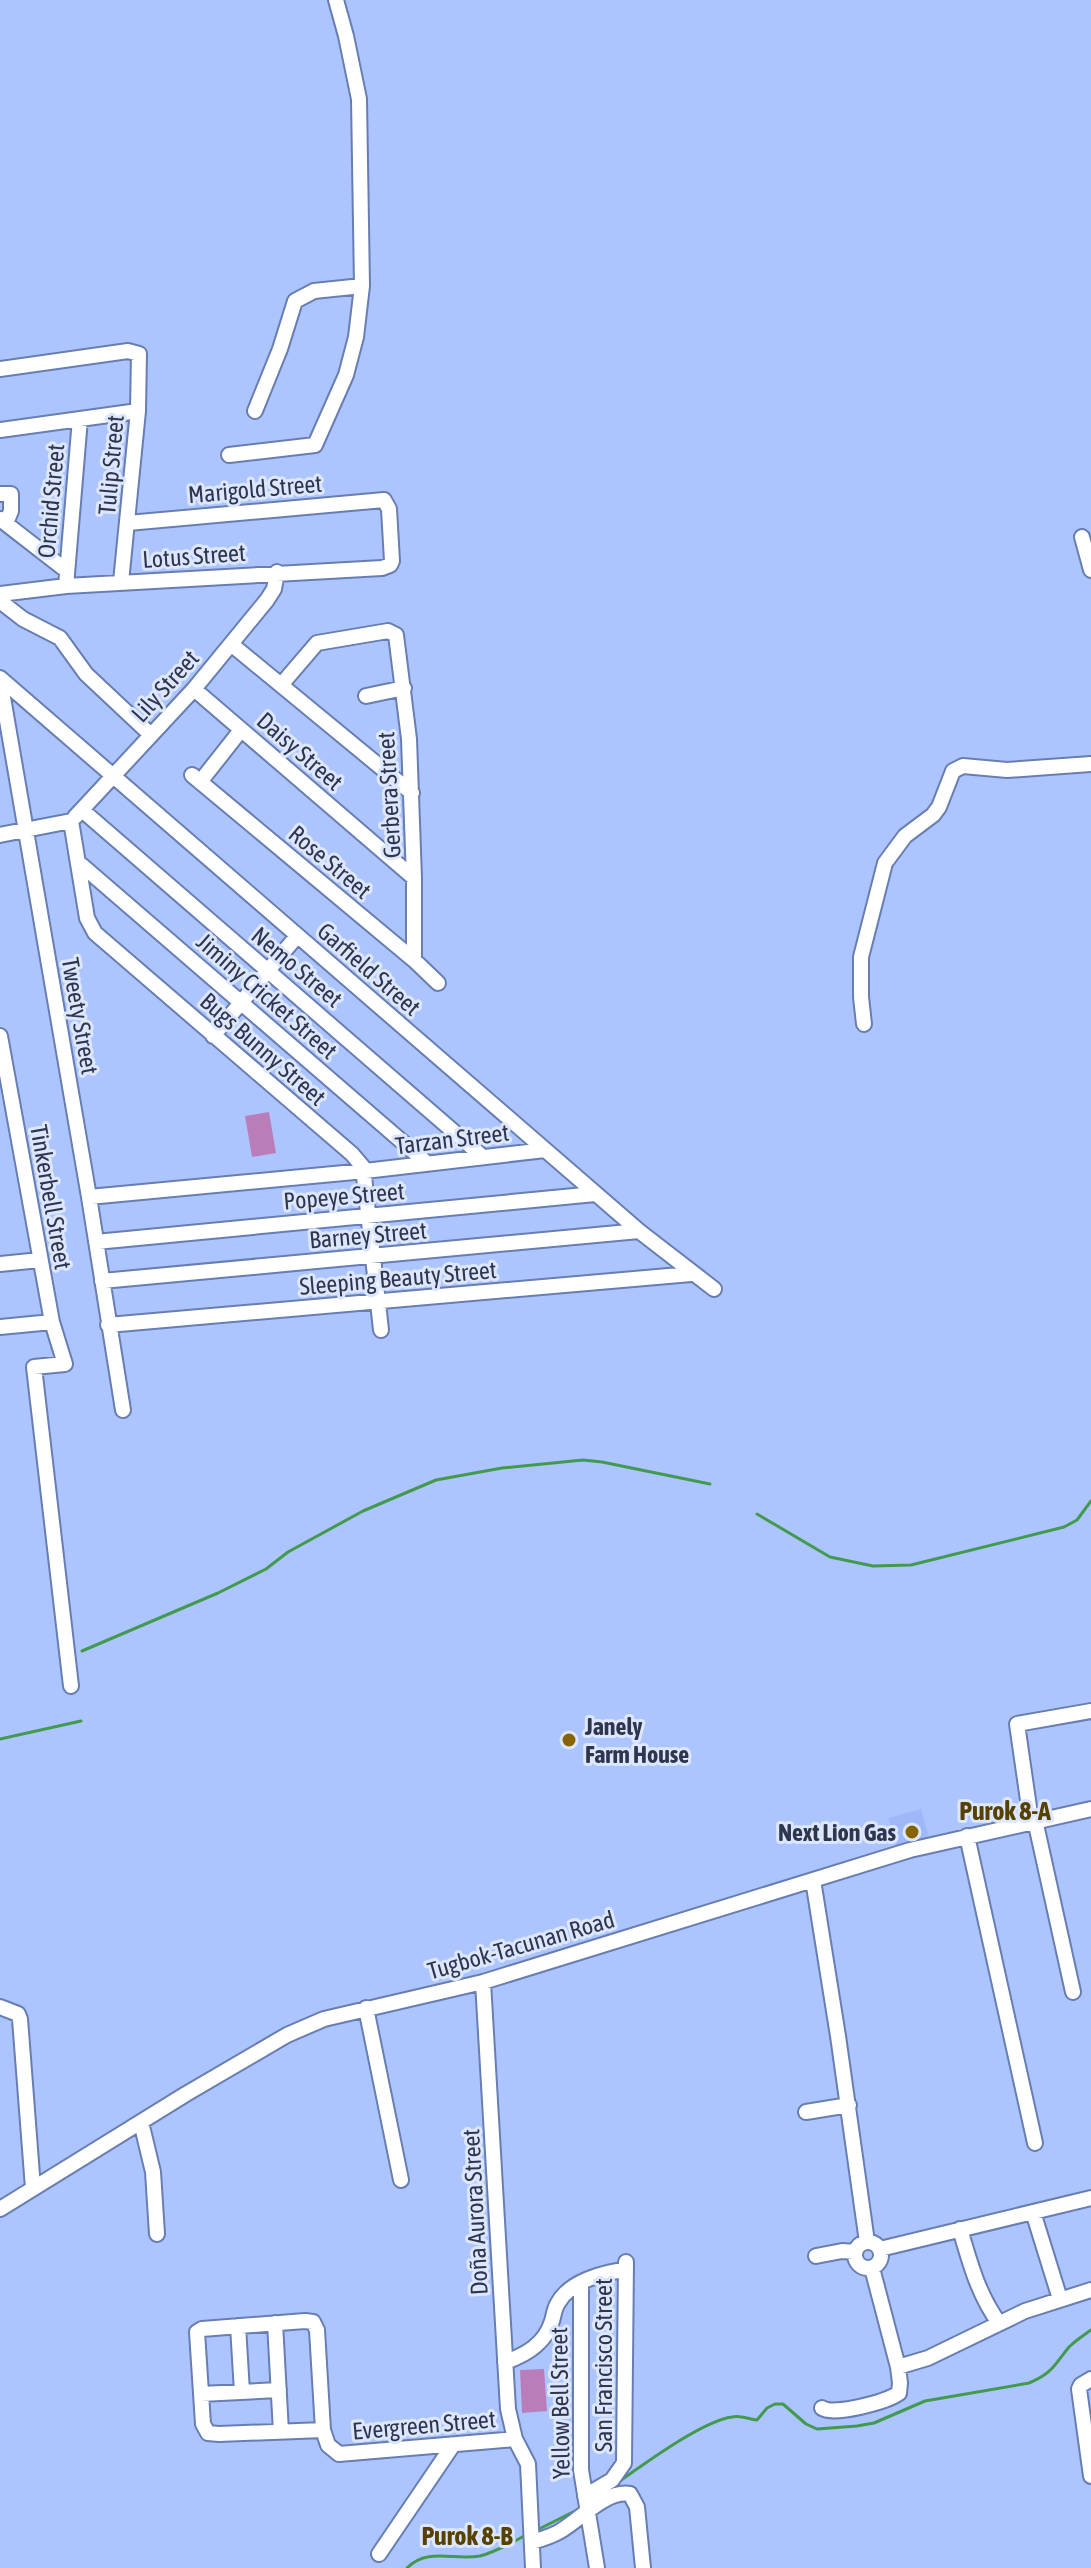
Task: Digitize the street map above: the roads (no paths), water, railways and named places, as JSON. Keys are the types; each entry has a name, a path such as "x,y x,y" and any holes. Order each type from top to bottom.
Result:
{"street":[{"path":"229,455 307,448 318,443 346,375 356,337 362,286 359,99 336,0"},
{"path":"255,411 295,301 314,291 362,286"},
{"name":"Tulip Street","path":"0,369 137,352 140,358 138,411 121,582"},
{"path":"0,430 138,411"},
{"name":"Orchid Street","path":"66,579 80,419"},
{"path":"10,490 11,511 3,521 66,579"},
{"name":"Marigold Street","path":"128,523 380,500 387,502 393,557 390,565"},
{"path":"1082,537 1091,570"},
{"name":"Lotus Street","path":"0,594 66,579 121,582 382,568 390,565"},
{"name":"Lily Street","path":"76,816 194,689 267,600 274,589 277,572"},
{"path":"0,601 23,619 60,638 86,674 151,735"},
{"name":"Gerbera Street","path":"281,685 317,643 392,631 397,639 412,793 414,960"},
{"path":"231,644 412,793"},
{"name":"Garfield Street","path":"0,679 595,1194 691,1274 714,1289"},
{"name":"Tweety Street","path":"0,679 123,1410"},
{"path":"366,696 404,688"},
{"name":"Daisy Street","path":"194,689 414,878"},
{"name":"Rose Street","path":"241,730 196,779 438,983"},
{"path":"864,1024 861,957 885,863 905,836 939,807 957,767 1007,770 1091,764"},
{"path":"0,835 76,816"},
{"name":"Bugs Bunny Street","path":"76,816 78,862 87,918 92,929 352,1154 365,1171"},
{"name":"Nemo Street","path":"76,816 267,971 483,1157"},
{"name":"Jiminy Cricket Street","path":"78,862 428,1164"},
{"path":"213,1036 297,936"},
{"name":"Tinkerbell Street","path":"0,1036 5,1090 52,1322 65,1364 34,1367 71,1686"},
{"name":"Tarzan Street","path":"365,1171 545,1150"},
{"path":"365,1171 381,1330"},
{"name":"Popeye Street","path":"89,1197 365,1171"},
{"name":"Popeye Street","path":"96,1242 595,1194"},
{"name":"Barney Street","path":"102,1281 639,1231"},
{"path":"0,1264 40,1260"},
{"name":"Sleeping Beauty Street","path":"108,1325 691,1274"},
{"path":"0,1327 52,1322"},
{"path":"1073,1992 1033,1820 1017,1724 1091,1711"},
{"name":"Tugbok-Tacunan Road","path":"0,2209 287,2035 324,2019 483,1982 816,1879 967,1836 1091,1809"},
{"path":"967,1836 1035,2143"},
{"path":"816,1879 849,2105 873,2245 879,2262 872,2268 860,2267 855,2260 859,2245 873,2245 960,2229 1091,2198"},
{"name":"Doña Aurora Street","path":"483,1982 505,2362 509,2418 515,2439"},
{"path":"0,2007 18,2014 20,2019 33,2188"},
{"path":"366,2008 401,2180"},
{"path":"806,2112 849,2105"},
{"path":"141,2122 153,2172 157,2234"},
{"path":"1033,2212 1052,2254 1060,2299"},
{"path":"960,2229 977,2286 999,2323"},
{"path":"816,2256 855,2252"},
{"name":"San Francisco Street","path":"581,2284 626,2266 624,2463 612,2480 585,2496"},
{"path":"822,2408 835,2412 895,2396 900,2388 898,2367 872,2268"},
{"path":"505,2362 527,2353 544,2339 559,2301 581,2284"},
{"name":"Yellow Bell Street","path":"581,2284 580,2457 597,2568"},
{"path":"898,2367 936,2354 999,2323 1091,2290"},
{"path":"279,2390 201,2394 197,2332 202,2329 313,2322 317,2330 323,2430"},
{"path":"275,2323 281,2432"},
{"path":"238,2326 242,2392"},
{"path":"1086,2382 1079,2396 1091,2476"},
{"name":"Evergreen Street","path":"201,2394 203,2424 208,2433 323,2430 328,2445 339,2454 515,2439"},
{"path":"515,2439 528,2464 533,2568"},
{"path":"379,2554 453,2445"},
{"path":"532,2542 561,2531 608,2497 630,2494 637,2507 643,2568"}],"waterway":[{"path":"82,1651 218,1593 266,1569 288,1552 363,1511 436,1480 502,1468 583,1460 710,1484"},
{"path":"757,1514 830,1557 873,1566 911,1565 1064,1527 1077,1520 1091,1501"},
{"path":"0,1739 81,1721"},
{"path":"617,2483 705,2426 735,2417 757,2420 775,2404 783,2404 806,2424 817,2429 857,2426 874,2423 925,2401 1029,2383 1048,2372 1069,2347 1091,2330"},
{"path":"535,2531 581,2508"},
{"path":"407,2568 432,2556 480,2556 526,2535"}],"place":[{"name":"Janely Farm House","path":"569,1740"},
{"name":"Next Lion Gas","path":"912,1832"}],"district":[{"name":"Purok 8-A","path":"1005,1811"},
{"name":"Purok 8-B","path":"467,2536"}]}
